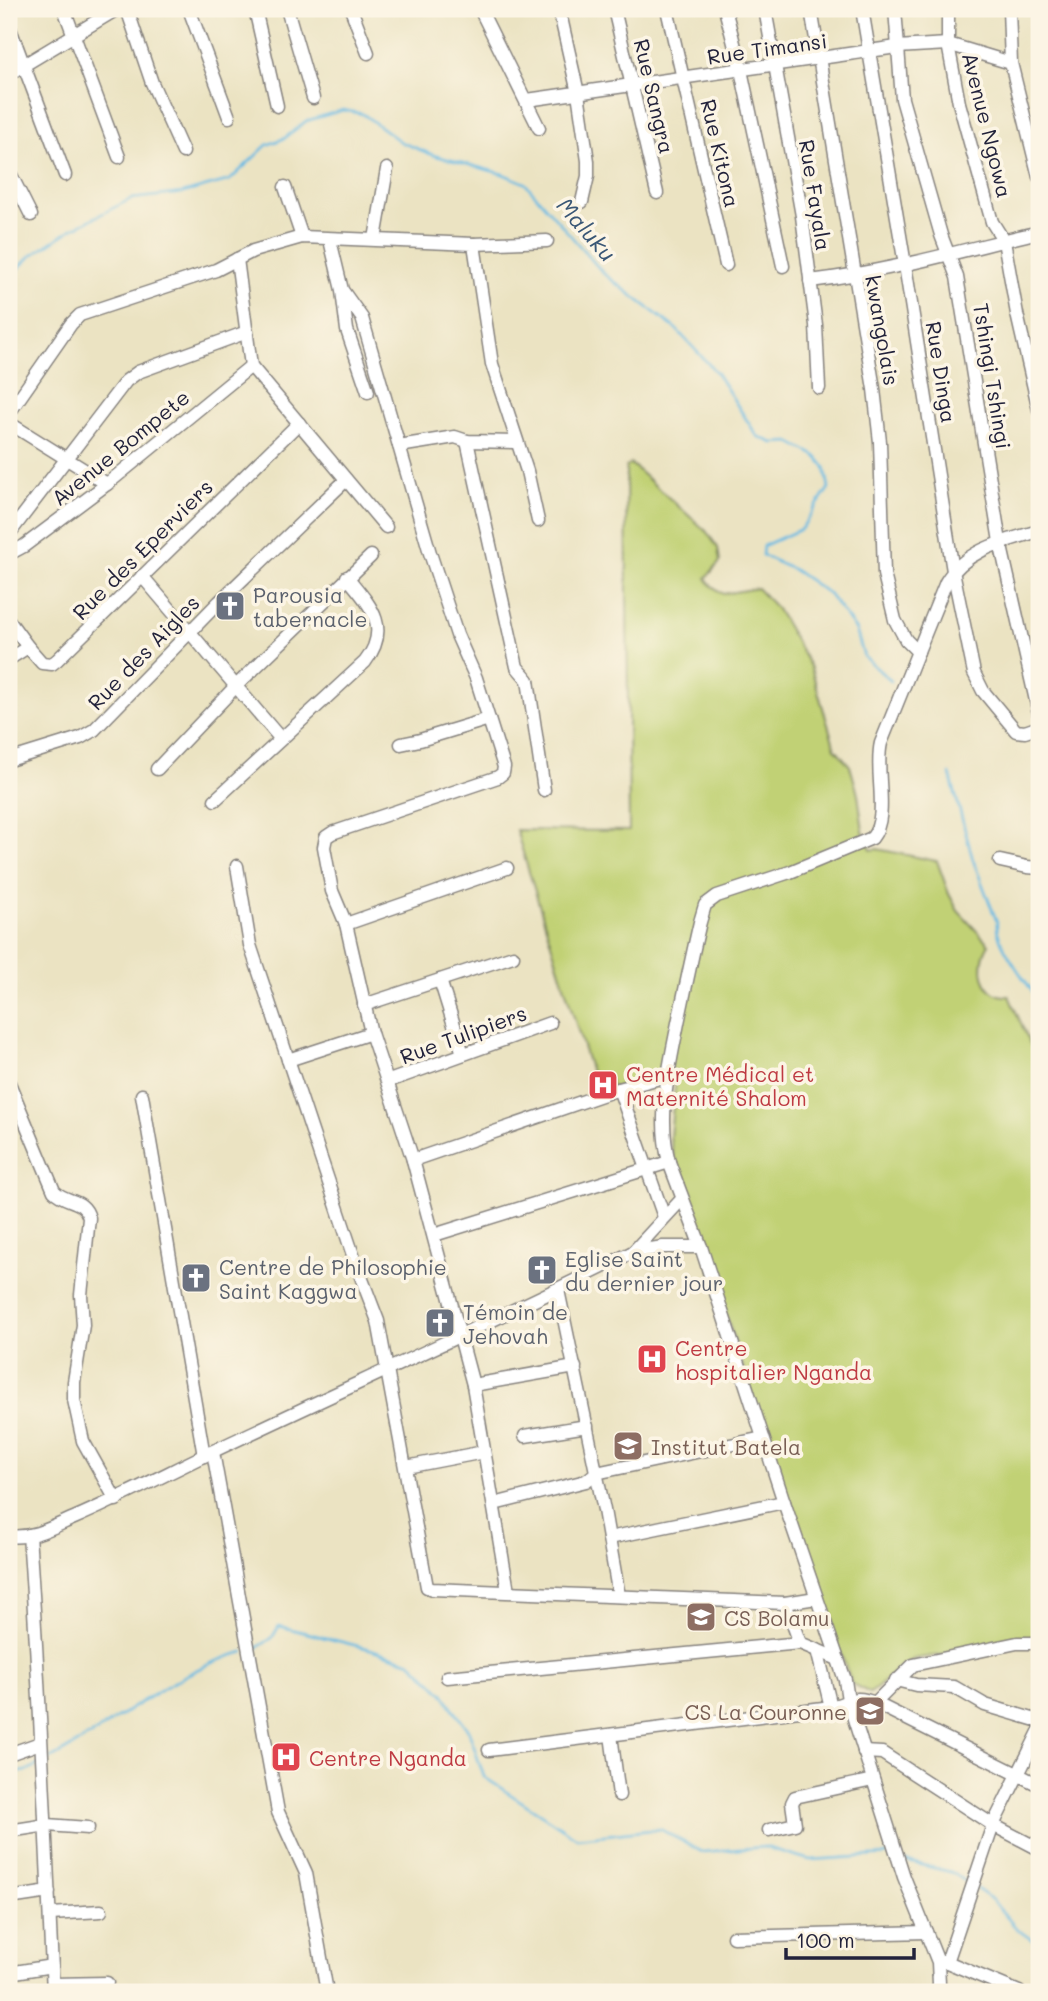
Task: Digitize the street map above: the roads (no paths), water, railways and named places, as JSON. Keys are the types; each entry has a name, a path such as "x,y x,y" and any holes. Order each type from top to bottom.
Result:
{"street":[{"path":"64,9 119,157"},
{"path":"9,74 117,9"},
{"path":"127,9 152,83 183,152"},
{"path":"189,9 229,117"},
{"path":"255,9 277,106"},
{"path":"287,9 313,98"},
{"path":"351,9 368,53"},
{"path":"480,9 539,128"},
{"path":"559,9 578,93 588,161 588,176 582,202"},
{"name":"Rue Sangra","path":"614,9 657,193"},
{"name":"Rue Kitona","path":"667,9 726,265"},
{"path":"725,9 741,70 783,266"},
{"name":"Rue Fayala","path":"765,9 773,66 802,216 817,331 819,388"},
{"name":"kwangolais","path":"811,9 866,337 878,429 884,574 895,620 906,640 918,652"},
{"name":"Rue Dinga","path":"862,9 953,571 976,680 1013,728 1025,732 1039,727"},
{"name":"Tshingi Tshingi","path":"895,9 902,99 941,235 957,276 1000,542 1039,714"},
{"name":"Avenue Ngowa","path":"948,9 948,44 959,103 974,165 992,222 1004,241 1039,410"},
{"path":"1009,9 1011,63 1039,177"},
{"path":"9,26 65,175"},
{"name":"Rue Timansi","path":"527,100 897,47 948,44 1011,63"},
{"path":"375,239 387,169"},
{"path":"9,171 31,215"},
{"path":"285,187 302,237"},
{"path":"810,281 854,276 1039,233"},
{"path":"9,413 80,315 216,270 263,247 302,237 474,244 547,241"},
{"path":"330,240 342,290 347,330 368,392"},
{"path":"474,244 489,353 527,471 538,521"},
{"path":"237,259 251,366 386,527"},
{"path":"342,290 362,318 454,628 476,678 504,768 501,775 326,837 324,846 332,891 346,923 371,1033 413,1160 461,1335 473,1385 508,1591"},
{"path":"9,534 126,381 247,332"},
{"name":"Avenue Bompete","path":"9,554 24,546 107,484 251,366"},
{"name":"Rue des Eperviers","path":"28,647 42,663 52,664 299,422"},
{"path":"9,423 107,484"},
{"path":"399,446 455,437 467,441 516,442"},
{"path":"467,441 517,667 528,680 544,790"},
{"name":"Rue des Aigles","path":"9,760 88,734 346,480"},
{"path":"1019,1992 943,1962 926,1932 904,1877 848,1700 845,1679 783,1502 701,1247 668,1162 663,1122 667,1076 699,922 705,905 717,896 790,872 872,838 879,823 879,750 939,598 953,571 972,555 1000,542 1039,531"},
{"path":"157,769 237,685 371,556"},
{"path":"142,576 281,738"},
{"path":"215,800 374,651 378,627 374,613 347,577"},
{"path":"9,621 28,647 9,659"},
{"path":"401,744 489,719"},
{"path":"1000,861 1039,868"},
{"path":"237,866 250,946 355,1261 376,1315 389,1371 427,1587 785,1603 816,1598"},
{"path":"346,923 506,868"},
{"path":"364,1005 513,956"},
{"path":"440,980 463,1054"},
{"name":"Rue Tulipiers","path":"388,1081 550,1023"},
{"path":"288,1060 371,1033"},
{"path":"413,1160 619,1089 667,1076"},
{"path":"9,1083 54,1191 59,1196 84,1206 89,1218 81,1295 83,1325 74,1382 74,1400 83,1441 116,1500"},
{"path":"619,1089 664,1217"},
{"path":"142,1094 209,1454 250,1651 278,1812 306,1873 327,1992"},
{"path":"434,1235 668,1162"},
{"path":"633,1252 682,1199"},
{"path":"9,1536 29,1535 116,1500 633,1252 663,1247 701,1247"},
{"path":"558,1290 619,1596"},
{"path":"473,1385 575,1367"},
{"path":"525,1436 587,1426"},
{"path":"494,1504 586,1481 596,1473 763,1438"},
{"path":"406,1467 484,1452"},
{"path":"609,1538 783,1502"},
{"path":"29,1535 47,1825 53,1988 107,1983"},
{"path":"785,1603 800,1643"},
{"path":"447,1677 800,1643 838,1659"},
{"path":"875,1703 908,1668 1017,1643 1039,1643"},
{"path":"817,1650 831,1707"},
{"path":"896,1680 916,1685 954,1687 985,1705 1039,1721"},
{"path":"489,1750 831,1707 862,1698 1039,1785"},
{"path":"937,1992 943,1962 975,1881 993,1825 1039,1732"},
{"path":"611,1735 619,1795"},
{"path":"9,1754 40,1746"},
{"path":"864,1752 882,1753 993,1825 1039,1849"},
{"path":"769,1830 796,1824 792,1803 795,1797 873,1780"},
{"path":"9,1831 47,1825 88,1828"},
{"path":"9,1898 49,1892"},
{"path":"51,1914 101,1911"},
{"path":"733,1937 926,1932"},
{"path":"9,1973 52,1966"}],"waterway":[{"name":"Maluku","path":"9,277 31,256 72,229 131,199 183,193 230,180 267,145 285,138 306,121 343,110 363,114 401,142 433,155 503,174 525,183 604,274 676,329 716,372 757,436 773,443 790,442 816,456 825,467 829,488 801,529 763,546 762,555 794,570 829,594 856,630 864,657 891,681"},
{"path":"950,774 973,860 997,922 1000,938 1034,994 1039,995"},
{"path":"254,1650 272,1638 279,1626 411,1662 442,1692 469,1732 484,1777 577,1838 660,1829 702,1852 765,1847 810,1860 888,1855"},
{"path":"46,1761 191,1672 244,1652"},
{"path":"9,1774 26,1771 40,1764"},
{"path":"905,1861 951,1872 968,1883"},
{"path":"977,1889 991,1899 1017,1929 1039,1945"}],"place":[{"name":"Parousia tabernacle","path":"230,606"},
{"name":"Centre Médical et Maternité Shalom","path":"603,1085"},
{"name":"Eglise Saint du dernier jour","path":"542,1270"},
{"name":"Centre de Philosophie Saint Kaggwa","path":"196,1278"},
{"name":"Témoin de Jehovah","path":"440,1323"},
{"name":"Centre hospitalier Nganda","path":"652,1359"},
{"name":"Institut Batela","path":"628,1446"},
{"name":"CS Bolamu","path":"701,1617"},
{"name":"CS La Couronne","path":"870,1711"},
{"name":"Centre Nganda","path":"286,1757"}]}
